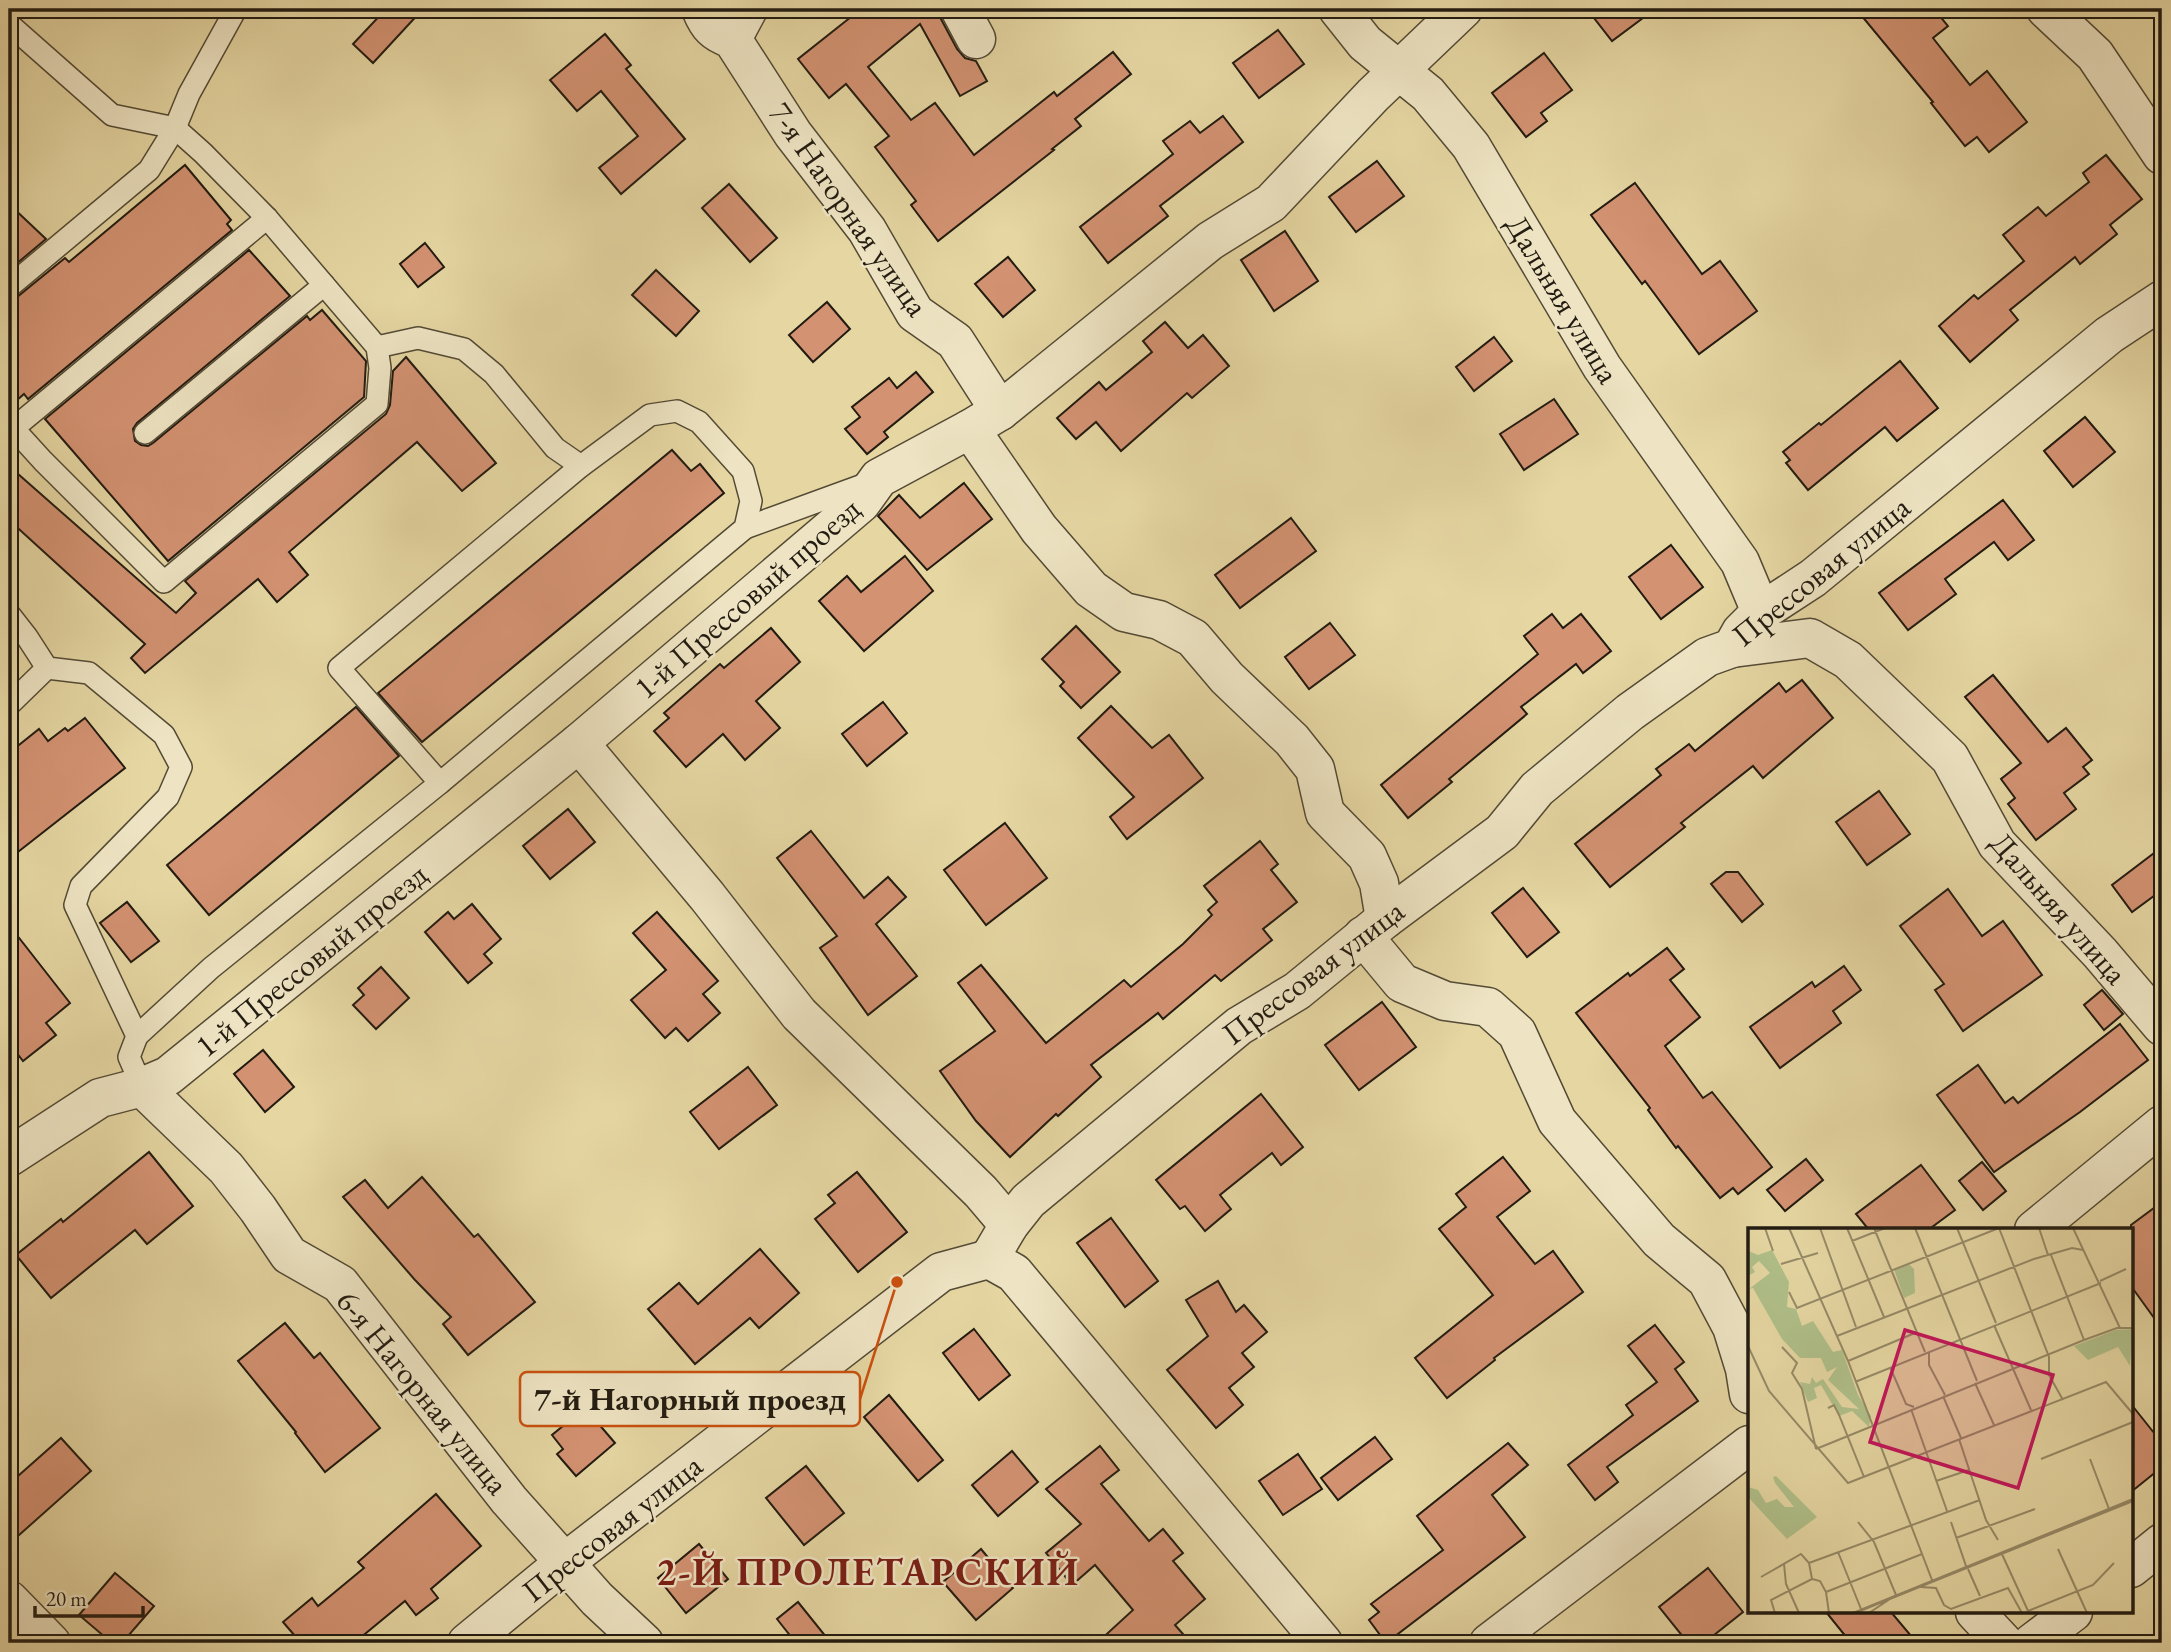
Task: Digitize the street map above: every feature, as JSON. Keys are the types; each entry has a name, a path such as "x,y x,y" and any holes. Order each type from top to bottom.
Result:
{"street":[{"name":"7-я Нагорная улица","path":"701,9 716,34 740,24 793,134 867,230 915,313 955,341 985,420 1039,529 1091,589 1124,612 1158,620 1193,638 1227,678 1292,740 1315,769 1325,813 1367,856 1379,883 1374,928"},
{"name":"Дальняя улица","path":"1338,9 1365,43 1428,94 1471,146 1602,367 1740,562 1761,612"},
{"name":"1-й Прессовый проезд","path":"9,1157 100,1098 142,1087 168,1076 579,743 860,503 879,478 985,420 1210,241 1271,203 1399,70 1463,9"},
{"path":"2046,9 2095,55 2158,141"},
{"name":"Прессовая улица","path":"467,1643 564,1563 941,1272 989,1259 1028,1201 1239,1026 1297,991 1374,928 1502,832 1537,789 1630,712 1707,657 1732,648 1741,632 1761,612 1813,579 2109,335 2162,300"},
{"name":"Дальняя улица","path":"1732,648 1810,638 1848,660 1950,758 1997,844 2099,953 2162,1026"},
{"path":"579,743 707,896 799,1014 981,1192 1009,1226"},
{"path":"1374,928 1402,983 1446,1001 1488,1007 1517,1033 1556,1121 1659,1240 1707,1279 1732,1327 1748,1388"},
{"name":"6-я Нагорная улица","path":"142,1087 226,1168 289,1255 340,1284 509,1500 597,1599 644,1643"},
{"path":"2036,1228 2162,1125"},
{"path":"989,1259 1014,1273 1323,1643"},
{"path":"1489,1643 1748,1446"},
{"path":"2132,1567 2162,1543"},
{"path":"9,1600 51,1643"},
{"path":"1977,1614 2004,1643"},
{"path":"2032,1643 2070,1614"}],"lane":[{"path":"9,287 149,170 175,128 189,94 236,9"},
{"path":"9,24 112,115 175,128 267,218 376,347 380,368 377,404 164,582 11,430 267,218"},
{"path":"145,433 324,285"},
{"path":"376,347 418,338 464,349 494,374 555,448 581,466"},
{"path":"440,783 339,668 581,466 650,415 677,411 699,422 743,471 751,501 745,528"},
{"path":"142,1087 129,1057 137,1036 211,968 440,783 745,528 879,478"},
{"path":"9,614 47,668"},
{"path":"47,668 89,673 164,735 181,767 167,797 81,887 75,905 137,1036"},
{"path":"9,705 47,668"}],"building":[{"path":"386,9 423,9 373,63 353,44"},
{"path":"861,9 938,9 957,49 965,58 976,61 987,81 960,96 920,24 868,67 911,120 935,103 974,155 1054,92 1057,96 1113,52 1131,74 1075,119 1081,126 1052,149 1054,150 938,241 911,205 916,201 875,147 889,136 846,84 829,98 798,59"},
{"path":"1587,9 1655,9 1612,41"},
{"path":"1856,9 1934,9 1948,26 1933,38 1970,85 1987,71 2027,122 1989,152 1977,137 1965,146 1931,103 1933,102"},
{"path":"1278,30 1304,64 1259,98 1233,63"},
{"path":"605,34 631,65 626,69 685,139 621,194 599,168 638,136 601,91 577,111 550,80"},
{"path":"1544,53 1572,90 1541,113 1547,121 1526,137 1492,93"},
{"path":"1223,116 1243,142 1160,206 1168,216 1108,263 1080,227 1173,154 1163,141 1190,121 1200,133"},
{"path":"2106,155 2142,199 2110,225 2117,234 2080,264 2075,257 2010,310 2018,320 1970,362 1939,326 1974,295 1978,299 2024,261 2003,235 2038,207 2046,216 2089,182 2083,173"},
{"path":"1377,161 1404,196 1356,232 1329,197"},
{"path":"185,165 231,220 227,224 232,230 28,399 24,394 9,407 9,300 17,297 65,258 69,262"},
{"path":"1635,183 1702,274 1720,261 1757,311 1699,354 1645,281 1642,284 1591,215"},
{"path":"729,184 777,238 750,262 702,208"},
{"path":"9,204 46,239 9,270"},
{"path":"1285,231 1318,281 1274,311 1241,260"},
{"path":"425,243 444,267 418,287 400,264"},
{"path":"249,250 290,296 137,423 133,429 135,441 148,446 153,443 307,316 310,320 322,310 366,361 364,397 168,561 45,419"},
{"path":"1008,257 1035,290 1003,317 975,284"},
{"path":"656,270 699,311 676,336 632,295"},
{"path":"827,302 850,329 813,362 789,335"},
{"path":"1165,322 1188,348 1203,335 1229,366 1192,398 1187,393 1121,451 1096,422 1076,439 1057,418 1099,382 1106,390 1152,352 1143,341"},
{"path":"1494,337 1512,361 1474,391 1456,367"},
{"path":"406,357 496,463 462,491 417,442 289,552 308,575 277,602 258,579 145,673 131,658 145,644 9,520 9,466 176,613 196,593 185,581 386,414 390,405 393,371"},
{"path":"1900,361 1938,408 1897,441 1885,427 1808,490 1786,463 1790,460 1783,452"},
{"path":"916,372 933,392 884,432 888,437 867,454 845,429 860,417 852,407 889,378 897,388"},
{"path":"1554,399 1578,434 1524,470 1500,434"},
{"path":"2085,417 2115,452 2073,487 2044,451"},
{"path":"672,450 691,471 700,464 724,493 422,742 378,693"},
{"path":"964,483 992,519 927,570 878,516 899,495 920,518"},
{"path":"2003,500 2034,540 2008,560 1994,542 1945,579 1956,594 1908,630 1879,593"},
{"path":"1291,518 1316,551 1240,608 1215,575"},
{"path":"1671,545 1703,587 1661,619 1629,577"},
{"path":"905,556 933,591 864,651 819,601 847,576 861,592"},
{"path":"1552,614 1563,628 1581,614 1611,651 1583,673 1576,664 1521,707 1527,714 1449,779 1452,782 1408,818 1381,785 1538,654 1524,636"},
{"path":"1330,623 1355,655 1309,689 1285,657"},
{"path":"1076,626 1120,672 1081,708 1060,686 1064,682 1042,659"},
{"path":"771,628 800,662 756,701 780,728 745,760 723,734 686,767 654,731 669,718 664,713 720,664 724,668"},
{"path":"1993,675 2048,742 2066,728 2092,760 2083,767 2089,774 2064,793 2076,809 2036,840 2008,804 2015,798 2001,779 2021,763 1965,697"},
{"path":"1802,680 1833,718 1763,778 1753,766 1681,823 1685,827 1610,887 1575,844 1661,775 1656,769 1689,744 1695,751 1779,683 1786,692"},
{"path":"883,702 907,733 867,766 842,734"},
{"path":"1111,706 1152,748 1169,735 1203,778 1127,839 1110,817 1134,797 1078,738"},
{"path":"356,707 399,756 209,915 167,865"},
{"path":"85,718 125,768 9,859 9,753 39,729 48,741"},
{"path":"1879,791 1910,834 1867,865 1836,822"},
{"path":"568,809 595,842 550,879 523,846"},
{"path":"1005,823 1047,878 986,925 944,870"},
{"path":"811,831 864,898 888,877 906,897 876,924 917,976 868,1015 820,948 837,936 777,858"},
{"path":"1260,841 1278,864 1271,870 1297,902 1263,929 1272,940 1221,981 1215,975 1163,1019 1158,1013 1091,1065 1101,1077 1010,1157 976,1121 940,1071 995,1031 958,983 981,965 1046,1043 1124,980 1131,987 1183,944 1212,915 1208,910 1217,902 1204,886"},
{"path":"2162,847 2162,890 2132,912 2112,885"},
{"path":"1726,872 1738,872 1763,904 1742,922 1711,884"},
{"path":"1523,888 1559,932 1527,957 1492,913"},
{"path":"1948,889 1982,936 2003,921 2042,975 1963,1031 1935,990 1944,984 1900,926"},
{"path":"127,902 159,941 131,962 100,923"},
{"path":"472,904 501,939 484,954 492,963 468,983 425,932 448,912 454,919"},
{"path":"657,912 718,981 703,994 720,1013 688,1041 676,1028 665,1038 631,1000 666,970 633,933"},
{"path":"9,925 70,1003 46,1023 56,1035 23,1061 9,1043"},
{"path":"1667,948 1684,969 1670,980 1700,1017 1665,1046 1703,1098 1712,1092 1772,1167 1738,1194 1733,1188 1720,1198 1678,1146 1676,1148 1648,1110 1650,1108 1576,1013 1628,973 1630,976"},
{"path":"1844,966 1861,990 1833,1011 1841,1023 1780,1068 1750,1027 1812,982 1815,987"},
{"path":"381,967 409,998 376,1029 353,1005 364,995 358,988"},
{"path":"2102,990 2123,1014 2104,1030 2084,1005"},
{"path":"1382,1002 1416,1047 1359,1090 1325,1045"},
{"path":"2120,1024 2148,1060 1994,1172 1937,1095 1978,1065 2005,1103 2013,1097 2018,1103"},
{"path":"263,1050 294,1087 265,1112 234,1074"},
{"path":"748,1067 777,1105 719,1149 690,1112"},
{"path":"1261,1094 1303,1147 1281,1165 1272,1153 1220,1195 1231,1209 1205,1231 1185,1206 1180,1209 1156,1180"},
{"path":"149,1152 193,1206 147,1244 135,1230 51,1298 16,1255 61,1219 63,1222"},
{"path":"1503,1157 1530,1191 1497,1217 1535,1264 1553,1251 1583,1292 1494,1358 1495,1360 1447,1398 1415,1358 1493,1295 1439,1229 1466,1207 1456,1194"},
{"path":"1806,1159 1823,1180 1785,1211 1767,1190"},
{"path":"1982,1162 2006,1191 1983,1210 1959,1181"},
{"path":"1921,1165 1955,1210 1931,1228 1867,1228 1856,1214"},
{"path":"857,1172 907,1232 858,1272 815,1219 835,1203 828,1195"},
{"path":"422,1177 474,1237 478,1234 535,1302 468,1355 443,1324 451,1317 343,1197 365,1180 388,1208"},
{"path":"2162,1202 2162,1329 2132,1287 2131,1225"},
{"path":"1111,1218 1158,1281 1125,1307 1077,1243"},
{"path":"760,1249 799,1293 759,1328 750,1318 695,1364 648,1309 679,1283 698,1304"},
{"path":"1218,1281 1236,1312 1244,1305 1267,1332 1242,1353 1254,1367 1229,1388 1243,1405 1216,1428 1167,1370 1208,1336 1186,1300"},
{"path":"285,1323 314,1358 320,1353 380,1428 325,1472 238,1361"},
{"path":"1655,1325 1684,1362 1675,1369 1698,1401 1607,1467 1618,1482 1595,1500 1568,1465 1633,1415 1626,1405 1657,1382 1628,1346"},
{"path":"974,1329 1010,1375 979,1400 943,1353"},
{"path":"889,1395 943,1460 918,1481 864,1417"},
{"path":"2132,1405 2162,1443 2162,1467 2132,1491"},
{"path":"585,1408 615,1443 576,1476 557,1454 563,1449 552,1435"},
{"path":"1375,1437 1392,1459 1338,1500 1321,1478"},
{"path":"61,1438 91,1471 9,1544 9,1484"},
{"path":"1508,1443 1528,1465 1492,1495 1525,1537 1386,1643 1369,1620 1379,1612 1371,1604 1443,1550 1417,1516"},
{"path":"1100,1446 1119,1470 1101,1484 1149,1541 1163,1529 1183,1553 1173,1561 1205,1599 1175,1625 1191,1643 1097,1643 1133,1610 1095,1565 1072,1585 1046,1553 1081,1524 1046,1489"},
{"path":"1012,1451 1038,1482 998,1516 972,1485"},
{"path":"1298,1454 1322,1489 1283,1515 1259,1481"},
{"path":"806,1466 844,1513 804,1545 766,1498"},
{"path":"436,1494 481,1546 431,1589 438,1598 416,1615 405,1601 354,1643 301,1643 283,1622 312,1598 318,1606 364,1568 358,1562"},
{"path":"699,1544 728,1579 686,1613 658,1578"},
{"path":"981,1549 1013,1588 976,1620 943,1582"},
{"path":"1708,1568 1743,1612 1704,1643 1688,1643 1659,1607"},
{"path":"115,1573 154,1606 122,1643 112,1643 79,1615"},
{"path":"798,1602 831,1643 796,1643 777,1619"},
{"path":"1828,1614 1893,1614 1917,1643 1851,1643"}],"place":[{"name":"7-й Нагорный проезд","path":"897,1282"}],"district":[{"name":"2-Й ПРОЛЕТАРСКИЙ","path":"868,1572"}]}
